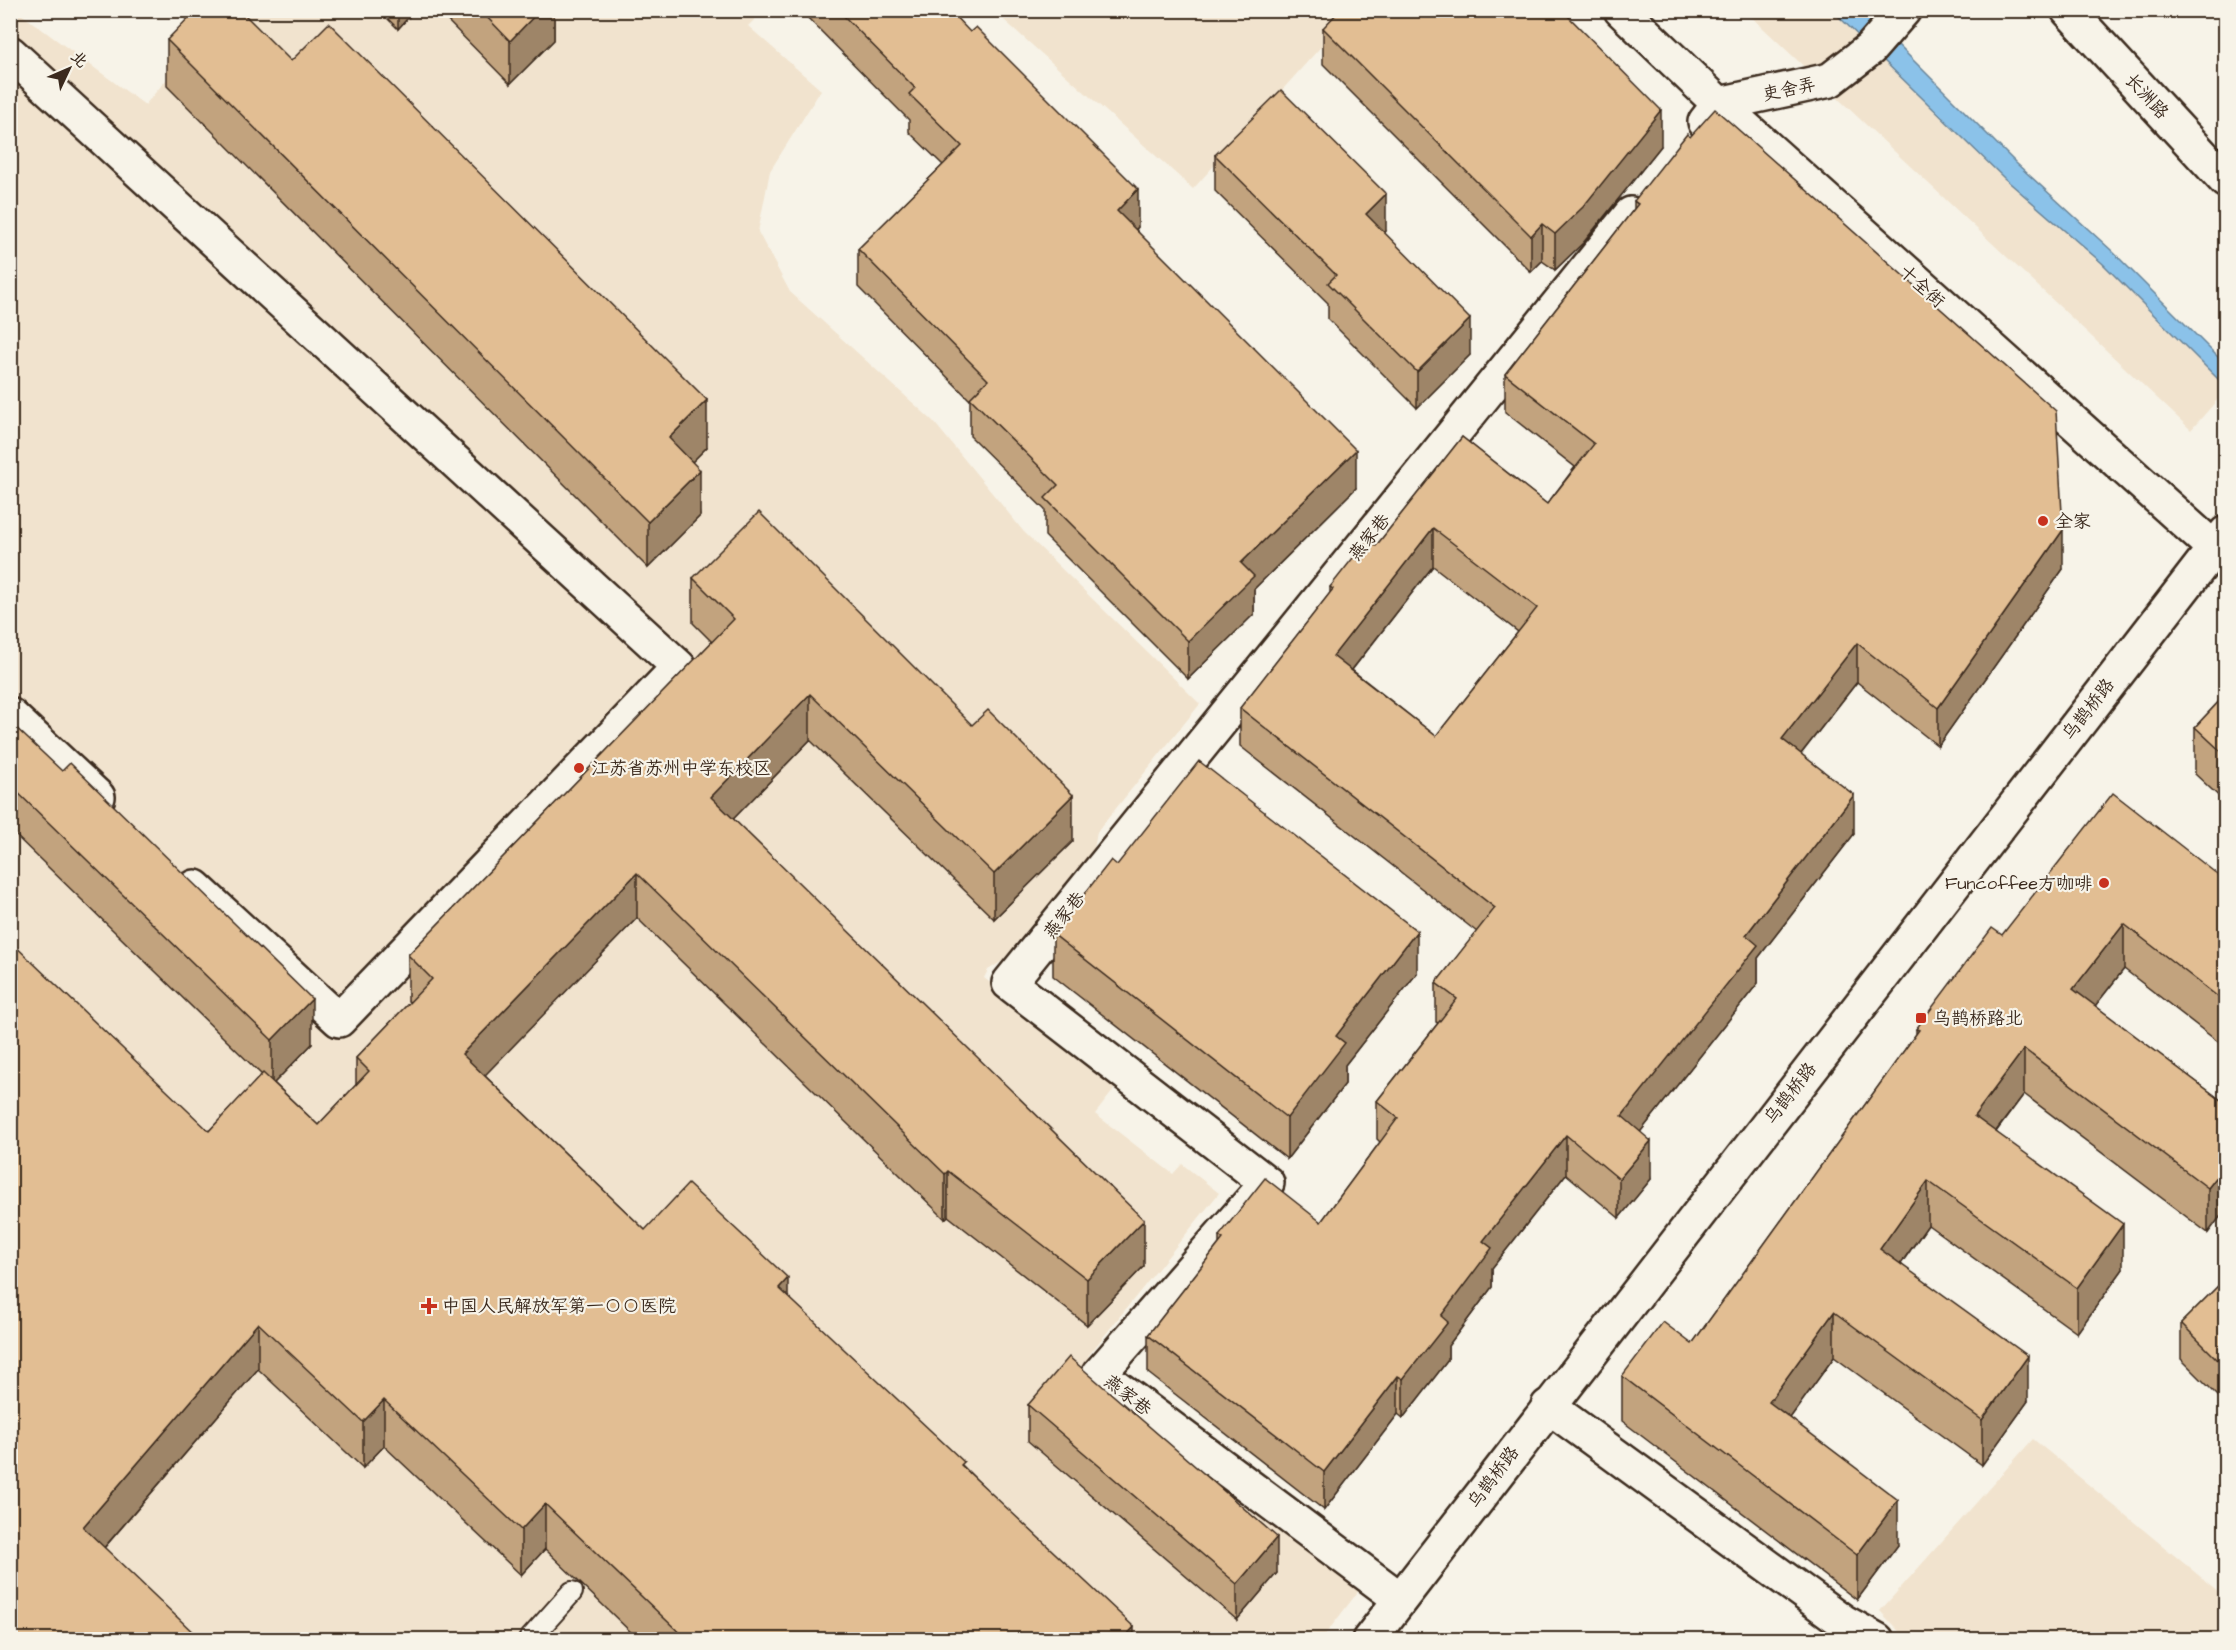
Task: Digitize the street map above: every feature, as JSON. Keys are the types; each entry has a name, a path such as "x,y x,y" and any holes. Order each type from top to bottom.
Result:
{"street":[{"name":"十全街","path":"1621,10 1719,104 2221,547"},
{"name":"长洲路","path":"2068,10 2226,181"},
{"name":"吏舍弄","path":"1719,104 1830,80 1870,49 1903,11"},
{"path":"10,53 679,667 339,1020 175,868"},
{"path":"1689,141 1719,104"},
{"name":"燕家巷","path":"1400,1599 1099,1374 1267,1184 1010,983 1652,187"},
{"name":"乌鹊桥路","path":"1369,1640 1548,1406 2221,547"},
{"path":"10,715 123,820"},
{"path":"1548,1406 1844,1622 1877,1640"}],"lane":[{"path":"529,1640 572,1592"}],"shaded area":[{"name":"江苏省苏州中学东校区","path":"11,11 17,11 145,105 224,11 763,11 748,26 821,90 770,171 758,232 790,292 933,421 1024,532 1200,704 1097,832 1093,855 1007,958 988,970 984,978 1120,1082 1095,1114 1173,1174 1182,1164 1219,1193 1088,1356 1374,1571 1321,1640 11,1640"},
{"path":"994,11 1353,11 1193,189"},
{"path":"1745,11 1833,11 2004,178 2102,263 2225,386 2225,391 2191,430"},
{"path":"2033,1439 2225,1597 2225,1639 1906,1639 1880,1611"}],"water":[{"path":"1833,11 1864,11 2016,163 2111,250 2225,364 2225,386 2102,263 2004,178"}],"building":[{"path":"196,10 240,10 291,61 329,23 707,400 669,438 700,470 648,522 167,40"},
{"path":"480,10 540,10 510,41"},
{"path":"838,10 949,10 970,32 976,27 1138,189 1117,211 1356,450 1241,563 1254,576 1188,641 1045,498 1058,485 970,398 988,380 858,249 962,146 909,94 915,88"},
{"path":"1340,10 1562,10 1661,110 1583,207 1555,234 1542,224 1531,236 1323,28"},
{"path":"1281,90 1386,194 1366,214 1470,319 1417,372 1328,283 1336,275 1215,155"},
{"path":"1715,109 2056,411 2063,530 1938,708 1857,643 1782,739 1854,795 1746,935 1758,945 1622,1116 1651,1141 1619,1179 1566,1135 1483,1241 1492,1248 1441,1316 1448,1322 1403,1379 1398,1376 1324,1472 1148,1335 1223,1239 1219,1236 1265,1178 1321,1222 1398,1118 1377,1101 1457,999 1436,983 1495,908 1240,708 1333,589 1330,587 1368,539 1376,546 1462,437 1547,504 1594,444 1505,374 1638,204 1634,201 1687,134 1690,137","holes":["1433,528 1537,608 1436,736 1333,656"]},
{"path":"759,512 972,725 988,710 1073,795 994,874 810,694 711,797 1144,1220 1087,1279 948,1171 945,1174 637,873 462,1054 645,1230 688,1184 788,1278 779,1288 964,1462 961,1465 1134,1627 1122,1640 687,1640 545,1504 521,1530 384,1400 363,1422 258,1323 83,1527 201,1640 10,1640 10,941 209,1131 263,1073 318,1125 369,1071 356,1058 432,979 408,955 734,619 693,578"},
{"path":"2226,694 2226,756 2195,727"},
{"path":"10,722 62,771 70,763 312,999 272,1040 10,785"},
{"path":"1199,761 1417,931 1336,1036 1345,1043 1287,1118 1053,934 1111,860 1117,865"},
{"path":"2113,793 2226,881 2226,1003 2124,924 2073,989 2226,1104 2226,1165 2208,1188 2024,1049 1974,1116 2123,1224 2077,1288 1928,1181 1880,1249 2028,1356 1982,1420 1834,1312 1769,1402 1898,1500 1857,1555 1622,1376 1663,1322 1692,1344 1919,1030 1916,1029 1992,928 2002,935"},
{"path":"2226,1278 2226,1368 2181,1323"},
{"path":"1069,1357 1277,1537 1237,1584 1028,1405"}],"place":[{"name":"全家","path":"2043,521"},
{"name":"江苏省苏州中学东校区","path":"579,768"},
{"name":"Funcoffee方咖啡","path":"2104,883"},
{"name":"乌鹊桥路北","path":"1921,1018"},
{"name":"中国人民解放军第一〇〇医院","path":"429,1306"}]}
